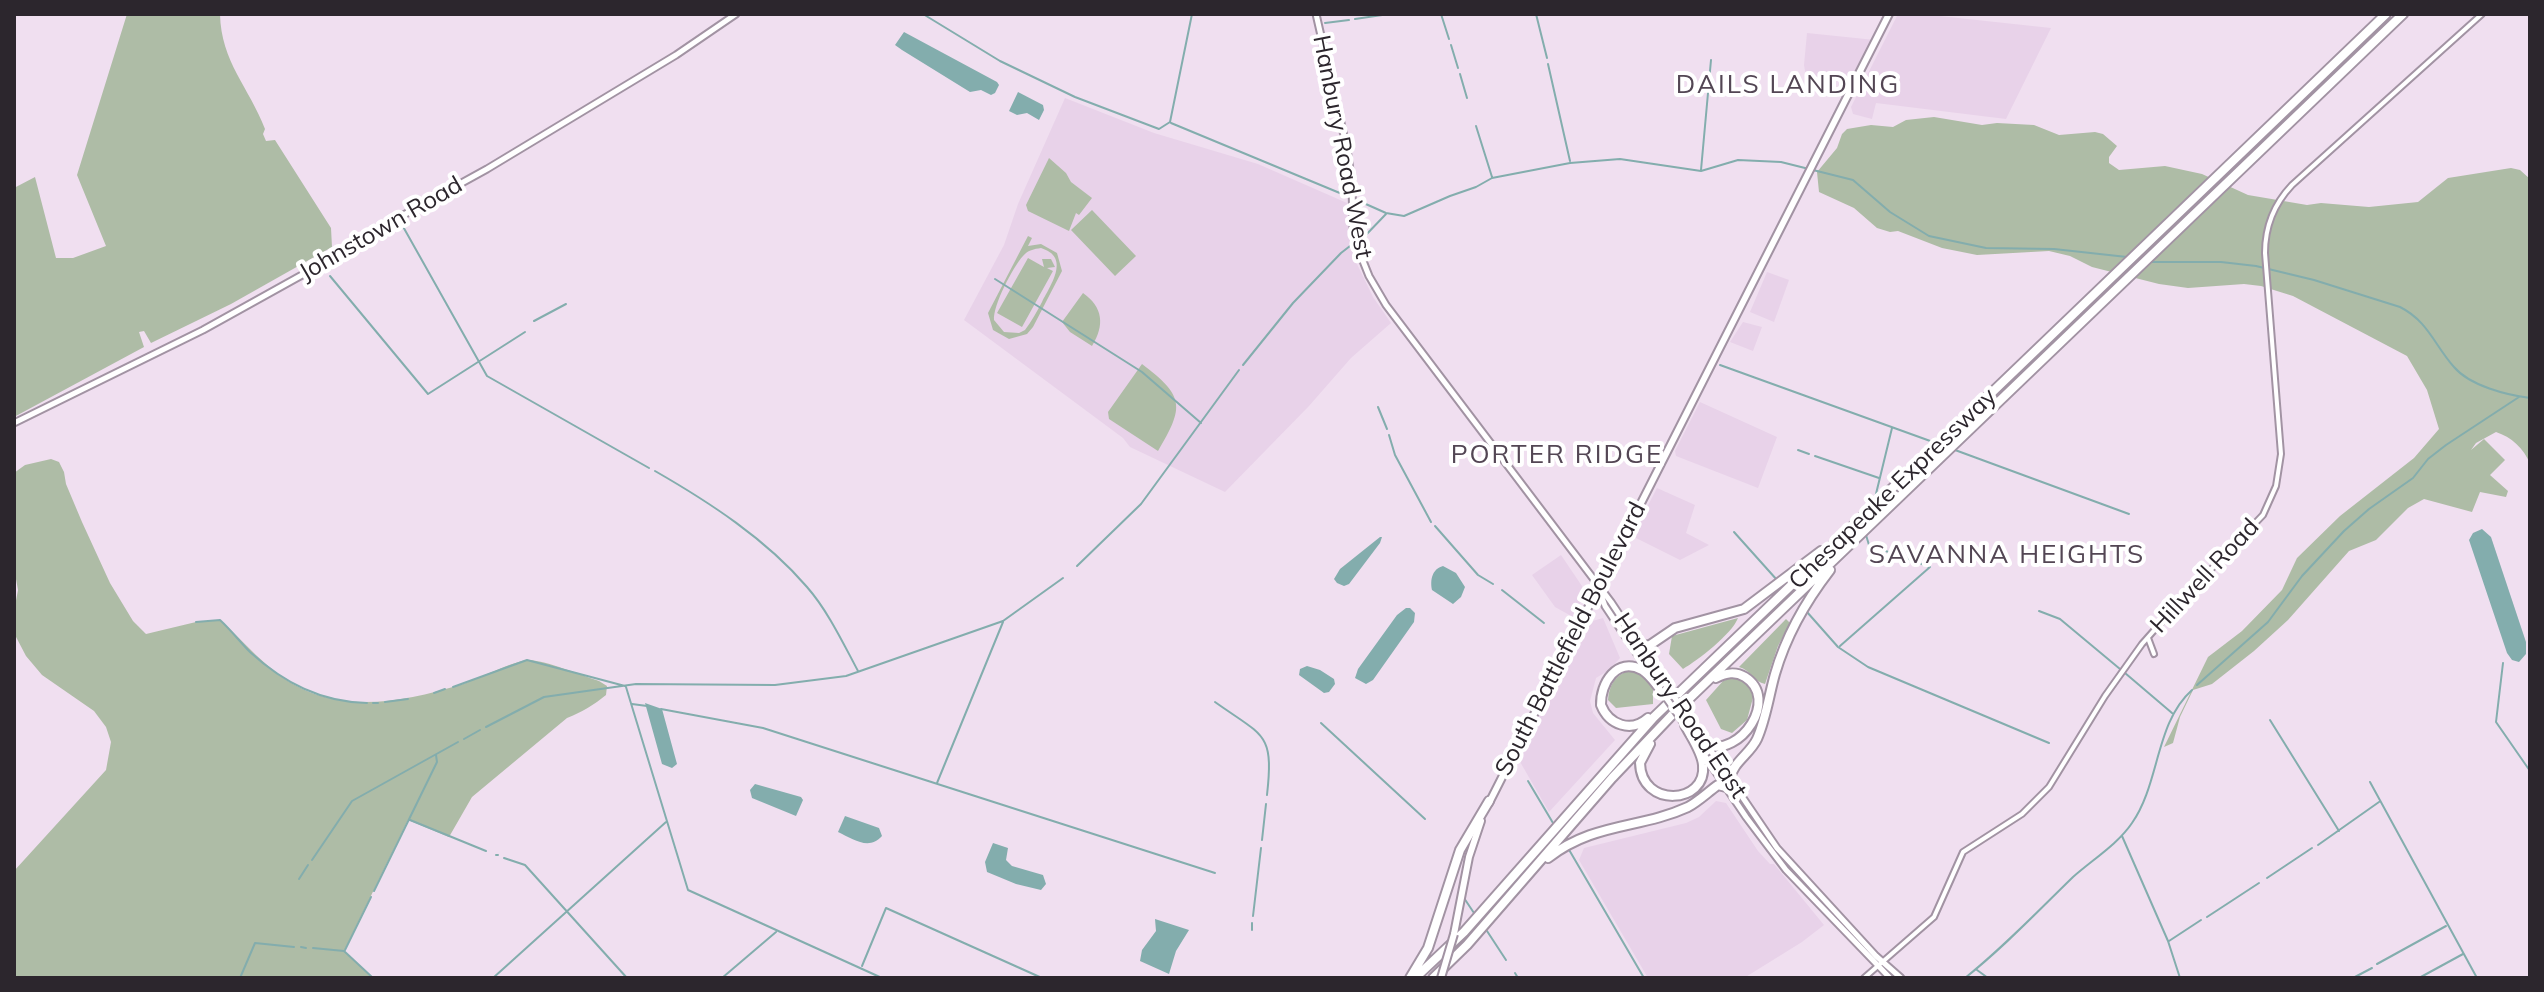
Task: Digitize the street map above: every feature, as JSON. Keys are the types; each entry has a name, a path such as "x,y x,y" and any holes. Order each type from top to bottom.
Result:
{"highway":[{"name":"Chesapeake Expressway","path":"1412,978 1464,932 1614,759 1680,693 2386,14"},
{"name":"Chesapeake Expressway","path":"1433,978 1467,945 1612,778 1666,723 2403,14"},
{"path":"1637,642 1643,646 1650,645 1675,628 1744,609 1868,512"},
{"path":"1529,874 1550,856 1578,839 1601,830 1675,812 1694,803 1718,785 1728,783 1732,770 1758,737 1778,663 1797,620 1829,571 1862,534"},
{"path":"1662,685 1636,667 1624,667 1605,681 1601,705 1612,721 1630,726 1644,722 1680,693"},
{"path":"1707,745 1715,747 1740,737 1749,727 1759,705 1755,687 1741,674 1724,674 1708,682"},
{"path":"1666,723 1646,749 1640,769 1655,792 1671,797 1691,791 1702,774 1703,762 1688,724"},
{"path":"1412,978 1428,948 1457,856 1489,801"}],"main road":[{"name":"Johnstown Road","path":"14,423 203,330 302,275 354,242 487,169 676,55 736,14"},
{"name":"Hanbury Road West","path":"1316,14 1347,149 1352,184 1353,231 1369,276 1386,305 1599,588"},
{"name":"South Battlefield Boulevard","path":"1441,978 1454,934 1469,857 1489,801 1889,14"},
{"name":"Hanbury Road East","path":"1599,588 1637,642 1662,685"},
{"name":"Hanbury Road East","path":"1599,588 1605,606 1786,870 1890,978"},
{"name":"Hanbury Road East","path":"1688,724 1707,745 1728,783 1777,848 1882,962 1901,978"}],"street":[{"name":"Hillwell Road","path":"1864,978 1934,917 1963,852 2011,822 2041,797 2105,696 2148,637 2257,522 2272,498 2281,446 2265,253 2269,224 2286,192 2482,14"},
{"path":"2148,637 2154,654"}],"shaded area":[{"path":"127,14 220,14 230,60 259,114 266,141 275,140 331,228 332,247 231,304 151,343 144,331 139,332 144,347 14,417 14,188 35,177 56,258 73,258 106,246 77,175"},
{"path":"1898,14 2051,28 2006,119 1876,103 1872,119 1853,114 1851,107"},
{"path":"904,32 997,82 999,85 995,93 991,95 981,90 970,92 902,50 895,45"},
{"path":"1807,33 1875,40 1855,81 1806,77"},
{"path":"1018,92 1043,105 1039,120 1027,113 1017,115 1009,111"},
{"path":"1065,98 1154,133 1258,164 1347,203 1357,264 1373,297 1391,323 1351,358 1225,492 1130,447 1123,438 964,320 1004,245 1018,204"},
{"path":"1934,117 1982,125 2034,125 2059,135 2095,132 2103,134 2117,146 2109,157 2109,163 2119,170 2165,166 2202,174 2248,195 2307,205 2321,203 2369,207 2418,202 2448,178 2511,168 2520,170 2530,179 2530,464 2516,444 2496,432 2476,443 2471,450 2484,439 2505,460 2490,475 2508,491 2506,497 2480,492 2472,512 2424,499 2408,508 2376,540 2349,551 2288,620 2254,651 2212,684 2193,690 2180,717 2173,743 2164,747 2208,657 2242,631 2282,590 2297,558 2340,516 2414,458 2439,429 2427,390 2407,356 2293,296 2244,284 2188,288 2159,284 2092,267 2070,256 2049,251 1977,255 1942,248 1898,231 1877,228 1854,208 1819,192 1817,172 1837,148 1847,129 1871,125 1893,127 1906,120"},
{"path":"1049,158 1071,182 1092,198 1079,215 1076,213 1069,231 1028,211 1026,205"},
{"path":"1092,210 1136,256 1115,276 1071,230"},
{"path":"1028,236 1032,238 1028,246 1041,244 1057,253 1062,271 1027,334 1009,339 993,330 988,313","holes":["1041,248 1050,252 1057,264 1056,271 1034,316 1025,330 1019,333 1004,332 994,320 1009,277 1027,252"]},
{"path":"1028,258 1044,267 1042,259 1051,259 1055,267 1047,268 1053,271 1022,327 997,313"},
{"path":"1767,272 1789,280 1774,322 1750,312"},
{"path":"1083,293 1095,304 1100,317 1099,331 1092,346 1070,332 1062,322"},
{"path":"1743,322 1762,327 1753,351 1730,342"},
{"path":"1142,364 1166,385 1176,403 1173,423 1158,451 1109,419 1108,412"},
{"path":"1700,402 1777,437 1758,488 1676,456 1675,451"},
{"path":"51,459 59,462 64,472 66,484 110,583 133,621 146,634 196,622 220,620 278,674 321,696 344,701 390,701 414,697 460,685 529,660 564,669 607,686 606,695 567,718 472,797 449,837 408,820 344,951 373,978 14,978 14,871 106,770 111,742 106,727 94,711 42,675 26,656 15,635 14,611 18,590 14,568 14,473 25,465"},
{"path":"1657,488 1695,505 1686,533 1709,545 1680,560 1632,536"},
{"path":"2482,529 2491,537 2526,642 2526,654 2519,662 2512,660 2507,653 2469,540 2473,533"},
{"path":"1380,537 1380,543 1349,584 1344,586 1337,583 1334,579 1340,569"},
{"path":"1561,555 1586,592 1573,617 1555,607 1532,575"},
{"path":"1443,566 1456,573 1465,587 1461,597 1453,604 1432,590 1433,575"},
{"path":"1406,608 1415,613 1414,622 1373,680 1366,684 1355,678 1358,669 1397,615"},
{"path":"1603,618 1620,658 1596,678 1590,701 1593,713 1615,740 1549,812 1519,760 1539,721 1536,717 1572,647 1575,650 1589,622"},
{"path":"1738,618 1722,639 1683,669 1669,654 1672,636"},
{"path":"1786,619 1790,623 1765,684 1761,683 1739,667"},
{"path":"1307,666 1334,679 1335,684 1329,692 1324,693 1299,675 1300,669"},
{"path":"1627,671 1637,671 1653,686 1653,704 1616,708 1608,700 1613,682"},
{"path":"1731,678 1745,682 1754,694 1747,720 1732,733 1721,729 1706,700 1723,681"},
{"path":"645,703 662,709 677,764 672,768 662,764"},
{"path":"755,784 801,797 803,800 796,816 752,798 750,790"},
{"path":"1716,801 1726,803 1758,851 1770,864 1774,864 1824,925 1744,978 1648,978 1579,860 1584,848 1686,823 1699,817"},
{"path":"845,816 879,828 882,836 872,843 866,843 838,832"},
{"path":"993,843 1008,848 1006,860 1012,866 1043,875 1046,884 1041,890 987,872 985,862"},
{"path":"1155,919 1189,930 1176,951 1169,974 1140,961 1142,950 1156,931"}],"waterway":[{"path":"923,14 1000,61 1075,97 1159,129 1170,122 1192,14"},
{"path":"1355,19 1389,14"},
{"path":"1441,14 1449,39"},
{"path":"1536,14 1547,58"},
{"path":"1325,23 1349,20"},
{"path":"1451,45 1458,68"},
{"path":"1701,170 1711,60"},
{"path":"1548,64 1570,161"},
{"path":"1460,74 1467,98"},
{"path":"1171,123 1347,196"},
{"path":"1476,126 1492,177"},
{"path":"1359,201 1386,213 1404,216 1492,178 1570,163 1620,159 1701,171 1738,160 1781,162 1853,180 1890,212 1929,236 1986,248 2054,249 2127,257"},
{"path":"1363,238 1386,214"},
{"path":"401,223 487,376 649,468"},
{"path":"1243,365 1293,303 1350,246"},
{"path":"2149,262 2221,262 2256,266 2314,280 2400,307 2418,319 2461,374 2489,388 2530,398"},
{"path":"330,276 428,394 525,332"},
{"path":"995,279 1142,372 1201,423"},
{"path":"534,321 566,304"},
{"path":"1720,365 1933,442"},
{"path":"1077,566 1141,504 1239,370"},
{"path":"2197,685 2268,622 2302,576 2344,531 2413,478 2428,459 2446,445 2519,397"},
{"path":"1378,407 1387,429"},
{"path":"1875,498 1892,428"},
{"path":"1389,435 1395,455 1431,522"},
{"path":"1798,450 1809,454"},
{"path":"1955,450 2129,514"},
{"path":"1815,456 1879,478"},
{"path":"655,471 696,495 774,553 822,606 858,671"},
{"path":"1435,526 1478,575 1493,584"},
{"path":"1734,532 1777,580"},
{"path":"1840,646 1930,567 1869,545 1866,535"},
{"path":"486,727 544,697 636,684 775,685 846,676 1003,621 1063,578"},
{"path":"1502,590 1544,623"},
{"path":"2039,611 2060,619 2120,669"},
{"path":"1807,612 1838,647 1868,667 2049,743"},
{"path":"196,622 220,620 263,663 304,689 334,699 367,703"},
{"path":"937,783 1003,622"},
{"path":"453,687 527,660 625,686"},
{"path":"2503,663 2496,722 2530,771"},
{"path":"2125,673 2172,713"},
{"path":"626,687 688,890 882,978"},
{"path":"434,693 445,689"},
{"path":"1965,978 2126,831 2148,790 2171,719 2192,690"},
{"path":"385,702 408,699"},
{"path":"1215,702 1262,738 1269,759 1267,795"},
{"path":"373,703 378,703"},
{"path":"632,704 647,706"},
{"path":"661,709 763,728 1215,873"},
{"path":"2270,720 2339,831"},
{"path":"1321,723 1425,819"},
{"path":"464,739 480,730"},
{"path":"312,860 352,801 458,742"},
{"path":"374,891 437,762 436,755"},
{"path":"1528,781 1553,823"},
{"path":"2370,782 2477,978"},
{"path":"2318,845 2379,802"},
{"path":"1262,840 1266,804"},
{"path":"410,820 486,851"},
{"path":"493,978 666,822"},
{"path":"2122,836 2168,941 2180,978"},
{"path":"1253,916 1261,848"},
{"path":"1568,848 1644,978"},
{"path":"2267,878 2312,848"},
{"path":"504,858 525,865 627,978"},
{"path":"299,879 308,865"},
{"path":"2207,917 2259,883"},
{"path":"345,950 371,897"},
{"path":"1464,898 1474,913"},
{"path":"862,966 886,908 1042,978"},
{"path":"2169,941 2201,920"},
{"path":"1252,923 1252,930"},
{"path":"2377,964 2446,926"},
{"path":"1487,931 1506,960"},
{"path":"722,978 776,932"},
{"path":"240,978 255,943 294,947"},
{"path":"301,947 306,948"},
{"path":"313,948 344,951 373,978"},
{"path":"2419,978 2463,954"},
{"path":"2353,978 2372,968"},
{"path":"1977,970 1988,978"},
{"path":"1515,973 1518,978"}],"district":[{"name":"DAILS LANDING","path":"1788,85"},
{"name":"PORTER RIDGE","path":"1557,455"},
{"name":"SAVANNA HEIGHTS","path":"2007,555"}]}
